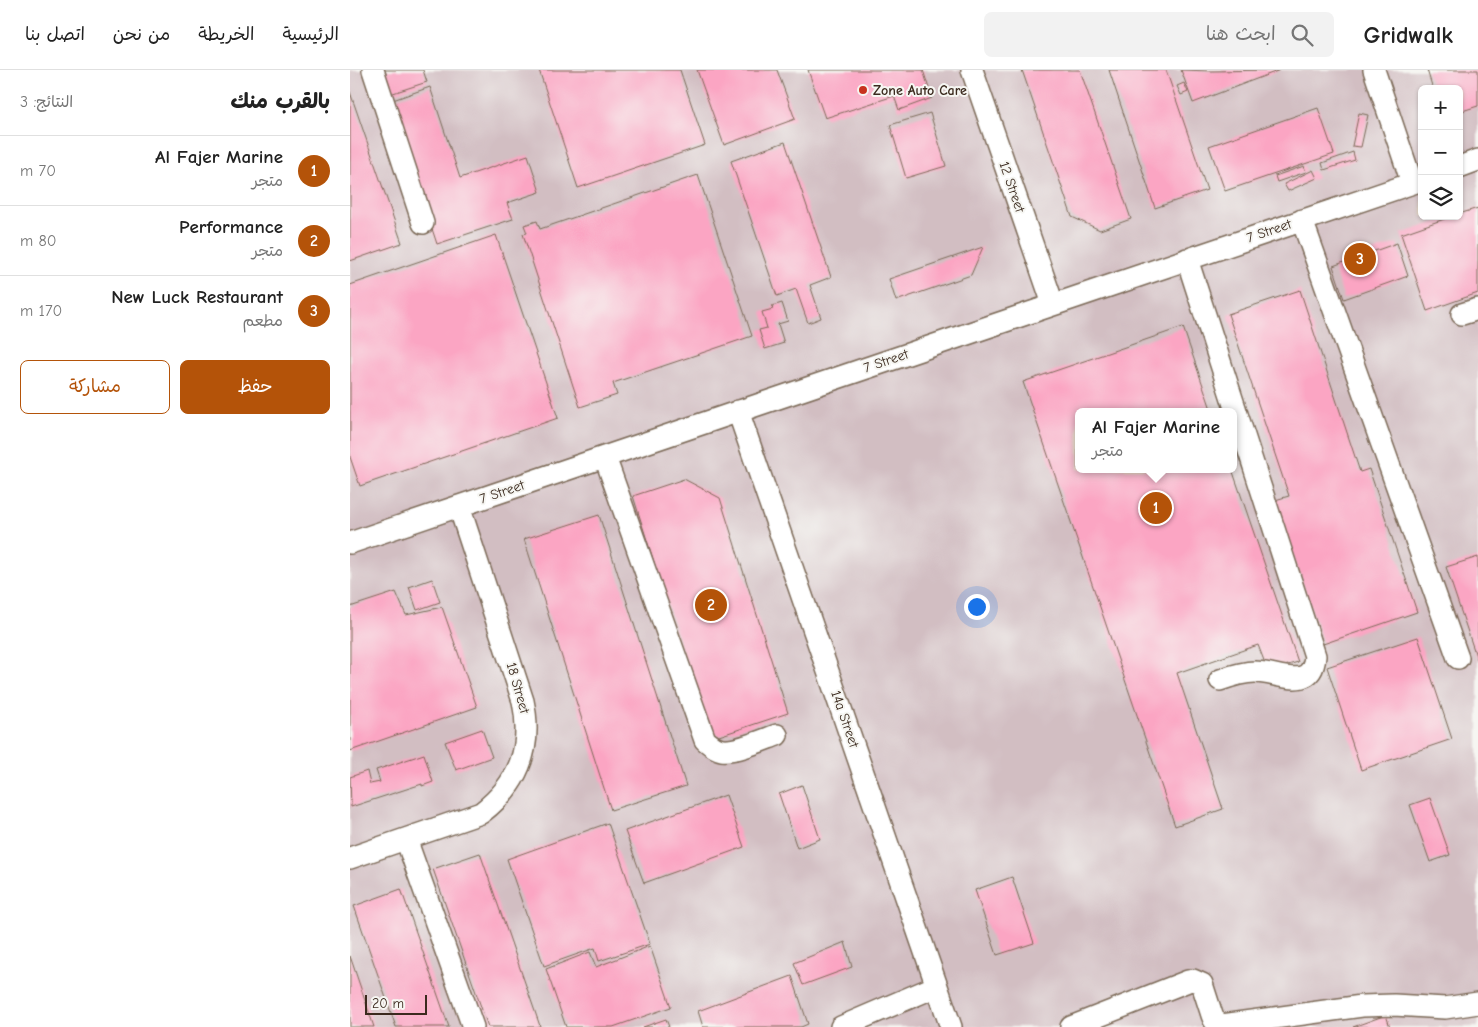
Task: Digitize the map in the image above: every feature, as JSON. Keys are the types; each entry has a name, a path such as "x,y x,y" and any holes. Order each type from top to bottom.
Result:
{"lane":[{"path":"373,70 423,224"},
{"name":"12 Street","path":"972,70 1053,304"},
{"path":"1374,70 1417,182"},
{"path":"1463,166 1478,160"},
{"name":"7 Street","path":"350,543 1417,182"},
{"path":"1302,220 1458,658"},
{"path":"1187,259 1235,408"},
{"name":"14a Street","path":"738,411 951,1027"},
{"path":"1220,680 1237,674 1255,672 1298,678 1306,676 1311,671 1315,656 1237,414"},
{"path":"605,456 705,740 713,747 723,750 733,749 777,735"},
{"name":"18 Street","path":"350,858 481,813 494,803 514,778 521,764 527,732 523,700 459,506"},
{"path":"406,839 473,1027"},
{"path":"1071,1027 1194,980 1202,984 1214,1020 1222,1024 1378,1005 1442,1018 1478,1003"},
{"path":"841,1027 937,986"}],"shaded area":[{"path":"350,70 1478,70 1478,1027 350,1027"}],"building":[{"path":"383,70 423,70 427,82 390,94"},
{"path":"539,70 680,70 705,145 578,188"},
{"path":"697,70 777,70 795,119 724,145"},
{"name":"Zone Auto Care","path":"808,70 923,70 932,98 899,110 894,96 825,118"},
{"path":"1022,70 1080,70 1131,219 1100,230 1072,217"},
{"path":"1109,70 1166,70 1207,190 1155,208"},
{"path":"1181,70 1211,71 1280,70 1193,103"},
{"path":"1427,70 1478,70 1478,106 1463,111 1463,85 1432,85"},
{"path":"1184,83 1188,92 1181,95 1177,86"},
{"path":"430,87 460,178 528,155 540,192 507,203 513,219 437,244 390,101"},
{"path":"350,92 402,243 350,261"},
{"path":"1318,108 1334,154 1225,191 1209,146"},
{"path":"930,113 946,166 906,178 890,125"},
{"path":"1359,113 1368,115 1361,147 1352,146"},
{"path":"785,142 831,277 810,285 821,318 808,323 796,289 777,296 731,161"},
{"path":"1353,152 1355,160 1324,170 1322,163"},
{"path":"1304,166 1306,172 1277,182 1275,176"},
{"path":"1313,170 1317,178 1288,191 1284,184"},
{"path":"698,175 752,336 613,383 617,395 580,407 523,234 527,233 524,225 537,221 540,229"},
{"path":"1478,208 1478,293 1427,311 1401,234 1441,220 1463,220 1463,213"},
{"path":"496,235 558,418 360,486 350,457 350,285"},
{"path":"1397,243 1408,276 1344,299 1333,266"},
{"path":"983,247 971,275 896,301 889,279"},
{"path":"1300,290 1360,472 1369,469 1417,612 1323,644 1275,500 1289,496 1228,314"},
{"path":"782,303 788,321 778,324 784,343 765,349 759,330 767,328 762,312 773,309 772,306"},
{"path":"1183,327 1211,408 1075,408 1075,473 1233,473 1298,662 1268,671 1258,645 1177,673 1223,809 1175,826 1023,382"},
{"path":"684,479 720,498 788,713 719,736 707,729 633,496"},
{"path":"599,515 686,786 611,810 524,539"},
{"path":"1478,557 1478,662 1446,567"},
{"path":"432,579 440,602 417,610 409,587"},
{"path":"396,592 406,615 442,607 477,707 350,751 350,607"},
{"path":"1418,637 1452,739 1361,770 1327,667"},
{"path":"482,729 492,757 456,770 445,742"},
{"path":"424,754 433,782 351,807 350,777 367,771 370,784 380,782 376,770"},
{"path":"802,785 820,839 797,848 779,794"},
{"path":"726,795 744,847 644,883 625,831"},
{"path":"1430,798 1450,855 1430,862 1410,805"},
{"path":"608,823 650,944 599,961 595,948 544,966 507,859"},
{"path":"480,853 540,1026 488,1027 433,869"},
{"path":"1012,877 1034,943 997,955 975,890"},
{"path":"401,889 449,1027 396,1027 354,906"},
{"path":"845,942 852,967 803,985 794,963"},
{"path":"650,946 671,1007 613,1027 566,1027 546,969 590,952 596,967"},
{"path":"350,956 374,1027 350,1027"},
{"path":"792,976 808,1024 801,1027 703,1027 698,1011"},
{"path":"1386,1015 1390,1027 1353,1027"},
{"path":"666,1019 669,1027 643,1027"}],"place":[{"name":"Zone Auto Care","path":"863,90"},
{"name":"New Luck Restaurant","path":"1360,259"},
{"name":"Al Fajer Marine","path":"1156,508"},
{"name":"Performance","path":"711,605"}]}
